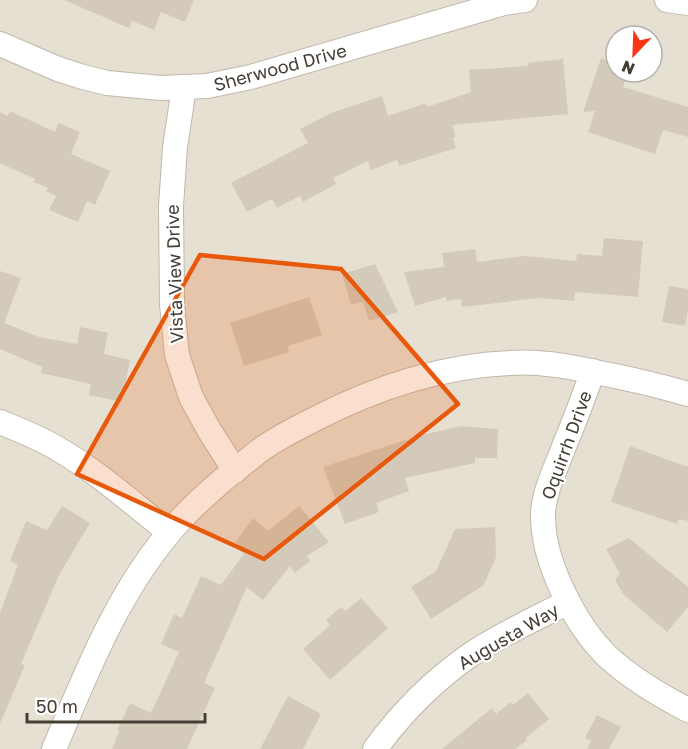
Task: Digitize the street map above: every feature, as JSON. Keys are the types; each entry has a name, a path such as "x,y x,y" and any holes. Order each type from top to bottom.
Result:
{"street":[{"name":"Sherwood Drive","path":"0,44 58,69 107,83 184,88 240,80 504,3 525,0"},
{"path":"667,0 688,3"},
{"name":"Vista View Drive","path":"184,88 175,147 171,206 172,304 177,355 191,397 235,471"},
{"path":"54,749 87,672 130,587 169,532 189,511 264,448 333,409 421,376 469,367 510,363 552,364 593,371 688,394"},
{"name":"Oquirrh Drive","path":"593,371 548,488 543,513 545,539 554,570 568,602 586,630 607,655 630,675 656,693 688,710"},
{"path":"0,422 24,431 58,449 92,471 169,532"},
{"name":"Augusta Way","path":"375,749 402,714 446,673 481,649 568,602"}],"highlighted area":[{"path":"200,255 341,269 458,404 264,559 77,474"}],"shaded area":[{"path":"0,0 688,0 688,749 0,749"}],"building":[{"path":"64,0 194,0 185,22 161,12 154,30 132,21 129,28"},
{"path":"601,58 604,59 604,84 624,84 623,87 688,107 688,137 663,130 655,154 588,132 595,111 583,112"},
{"path":"563,59 568,114 452,125 456,137 453,138 456,148 399,166 397,160 371,170 368,161 333,178 336,184 303,202 300,196 277,208 272,199 247,212 231,183 308,143 300,129 331,113 382,96 388,116 426,103 427,107 471,92 469,70 528,66 527,63"},
{"path":"10,111 55,132 59,123 80,132 71,154 110,171 95,205 87,201 78,222 49,210 56,196 46,191 48,188 33,182 35,179 0,163 0,112 8,116"},
{"path":"604,238 643,241 638,297 575,292 574,301 539,298 462,307 461,299 446,301 446,297 415,306 404,272 444,267 442,253 475,249 477,262 524,256 576,261 577,254 602,256"},
{"path":"375,264 398,312 369,321 363,302 351,305 342,274"},
{"path":"0,271 21,278 4,323 39,337 77,344 80,327 108,333 104,354 130,360 122,402 89,395 91,384 41,373 42,367 0,349"},
{"path":"669,286 688,289 685,326 662,322"},
{"path":"309,297 322,335 288,346 289,352 244,366 230,323"},
{"path":"461,426 498,429 497,458 475,458 475,463 405,478 409,491 376,503 379,512 345,524 323,467 421,435"},
{"path":"630,446 688,467 688,521 679,519 677,524 611,502"},
{"path":"62,506 90,523 59,575 21,664 25,665 0,724 0,613 18,565 10,561 26,521 47,530"},
{"path":"299,506 329,542 307,556 310,561 295,573 290,566 263,600 247,587 204,683 215,688 187,749 112,749 119,731 117,730 130,703 151,713 179,652 161,644 174,614 182,618 201,576 221,585 244,554 233,545 253,518 268,531"},
{"path":"495,527 496,557 484,585 431,619 411,587 436,571 455,529"},
{"path":"629,538 688,587 688,607 667,632 623,594 615,580 620,574 606,549"},
{"path":"361,598 388,628 330,680 303,649 330,625 326,620 341,607 346,611"},
{"path":"528,693 549,719 516,749 442,749 492,708 496,714 511,702 513,705"},
{"path":"288,696 321,714 303,749 260,749"},
{"path":"597,715 621,727 609,749 587,749 591,741 585,738"}]}
